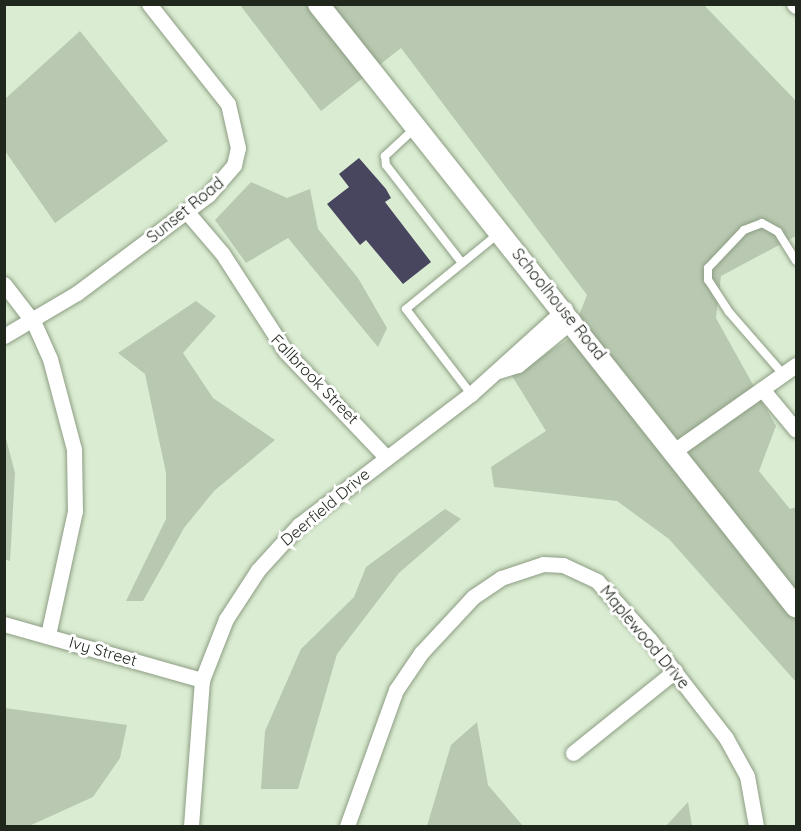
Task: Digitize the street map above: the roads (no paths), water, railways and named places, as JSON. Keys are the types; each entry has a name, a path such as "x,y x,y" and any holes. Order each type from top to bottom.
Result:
{"street":[{"name":"Sunset Road","path":"4,336 33,322 186,211 226,179 234,165 234,118 149,4"},
{"name":"Schoolhouse Road","path":"318,4 569,315 796,607"},
{"name":"Fallbrook Street","path":"186,211 222,253 286,352 386,457"},
{"path":"4,284 33,322 69,418 76,480 69,551 48,635"},
{"name":"Deerfield Drive","path":"191,826 202,680 226,619 258,570 299,525 498,371 518,365 569,315"},
{"path":"674,451 793,367"},
{"path":"762,389 796,430"},
{"name":"Maplewood Drive","path":"347,826 396,690 458,611 501,578 543,564 583,573 597,581 675,671 747,776 756,826"},
{"name":"Ivy Street","path":"4,624 202,680"},
{"path":"573,753 675,671"}],"lane":[{"path":"418,127 385,156 386,165 462,263"},
{"path":"793,367 729,312 708,280 708,268 744,230 762,223 778,232 796,261"},
{"path":"471,394 406,309 501,232"}]}
